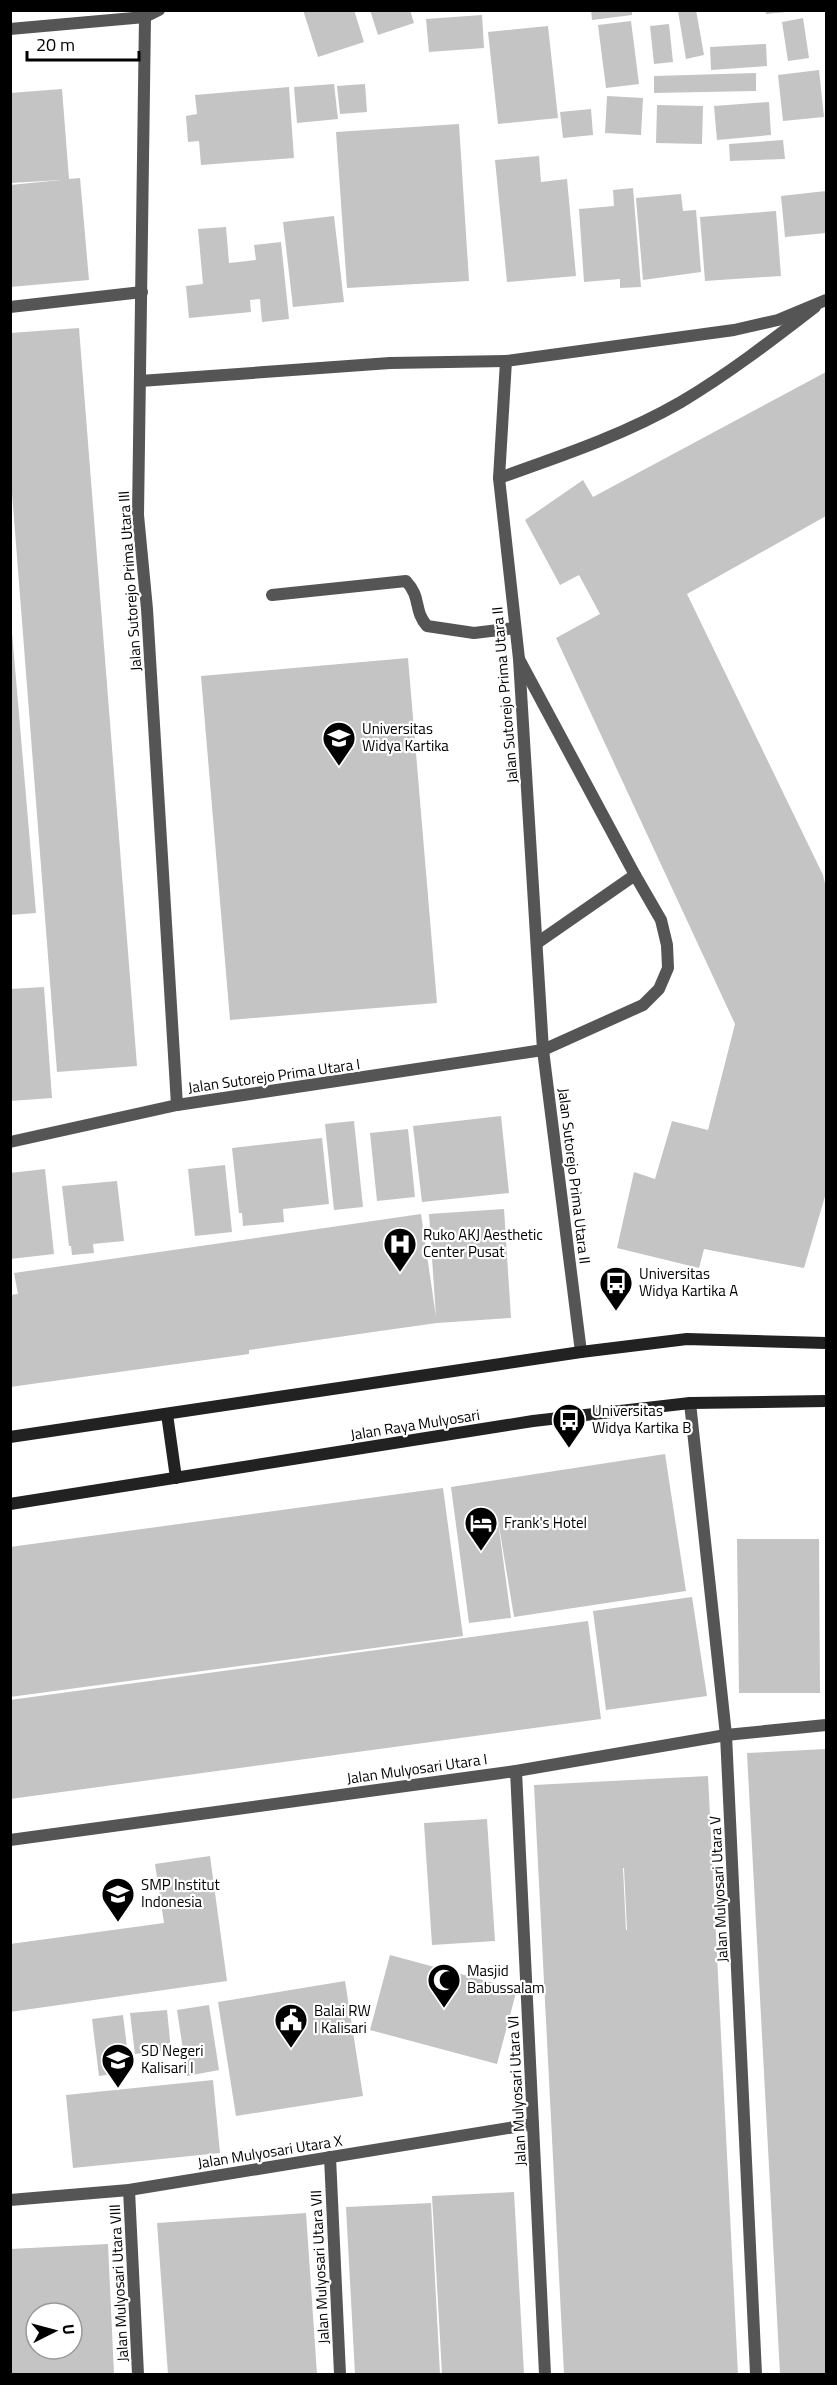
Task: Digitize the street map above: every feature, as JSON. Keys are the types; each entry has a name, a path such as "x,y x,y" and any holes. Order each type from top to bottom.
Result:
{"main road":[{"path":"10,1437 581,1352 687,1339 826,1342"},
{"name":"Jalan Raya Mulyosari","path":"10,1504 534,1421 690,1403 826,1401"},
{"path":"167,1414 176,1478"}],"street":[{"path":"10,29 145,17 159,10"},
{"name":"Jalan Sutorejo Prima Utara III","path":"145,17 138,514 147,609 177,1105"},
{"path":"10,307 142,292"},
{"path":"140,381 390,363 506,361 734,330 778,320 824,301"},
{"path":"499,478 604,440 679,403 738,366 824,301"},
{"name":"Jalan Sutorejo Prima Utara II","path":"506,361 499,478 519,658 543,1050 581,1352"},
{"path":"272,595 406,582 416,592 420,618 427,626 474,633 515,628"},
{"name":"Jalan Sutorejo Prima Utara I","path":"10,1142 177,1105 543,1050 643,1005 659,989 668,968 667,945 661,920 519,658"},
{"path":"537,943 635,875"},
{"name":"Jalan Mulyosari Utara V","path":"690,1403 726,1735 756,2374"},
{"name":"Jalan Mulyosari Utara I","path":"10,1840 516,1771 726,1735 826,1725"},
{"name":"Jalan Mulyosari Utara VI","path":"516,1771 545,2374"},
{"name":"Jalan Mulyosari Utara X","path":"10,2200 129,2190 533,2124"},
{"name":"Jalan Mulyosari Utara VII","path":"330,2157 340,2374"},
{"name":"Jalan Mulyosari Utara VIII","path":"129,2190 138,2374"}],"building":[{"path":"303,10 354,10 364,42 318,57"},
{"path":"370,10 410,10 414,23 378,35"},
{"path":"591,10 632,10 632,15 592,20"},
{"path":"696,10 704,55 686,59 678,11"},
{"path":"765,10 786,10 786,12 766,14"},
{"path":"482,15 484,48 429,52 426,19"},
{"path":"803,18 809,58 788,61 782,22"},
{"path":"631,21 639,84 606,88 598,25"},
{"path":"669,24 673,62 654,64 650,26"},
{"path":"548,26 558,118 498,124 488,32"},
{"path":"766,44 767,66 711,70 710,47"},
{"path":"819,70 824,117 783,121 778,75"},
{"path":"756,73 756,91 654,93 654,76"},
{"path":"334,84 338,119 297,123 294,87"},
{"path":"365,84 367,112 340,114 337,86"},
{"path":"289,87 294,158 201,165 199,141 188,142 186,116 197,114 195,95"},
{"path":"62,89 69,179 80,178 89,280 10,287 10,185 61,180 10,183 10,93"},
{"path":"607,96 643,98 641,135 605,133"},
{"path":"769,102 771,135 717,140 714,106"},
{"path":"657,105 703,106 702,144 656,143"},
{"path":"591,109 593,135 563,138 560,112"},
{"path":"459,124 469,281 347,288 336,132"},
{"path":"783,140 785,159 730,161 729,144"},
{"path":"539,156 541,182 567,179 576,276 507,282 495,160"},
{"path":"633,188 641,287 620,288 620,279 584,282 579,209 614,206 613,190"},
{"path":"826,191 826,233 785,237 781,196"},
{"path":"681,194 683,211 696,210 701,272 643,280 636,198"},
{"path":"776,211 781,276 705,281 700,217"},
{"path":"334,216 344,302 293,307 283,222"},
{"path":"226,227 229,263 256,260 254,245 281,242 289,319 262,322 260,299 250,300 251,312 189,318 186,286 203,284 198,229"},
{"path":"79,328 137,1066 57,1072 10,467 10,333"},
{"path":"826,372 826,516 687,594 823,875 826,888 826,1193 804,1268 704,1249 699,1268 617,1248 634,1172 655,1179 672,1121 708,1130 735,1024 556,638 600,614 579,575 560,585 525,520 583,480 593,497"},
{"path":"10,609 36,913 10,915"},
{"path":"408,658 437,1003 230,1020 201,676"},
{"path":"44,987 52,1098 10,1101 10,989"},
{"path":"501,1116 509,1193 422,1202 413,1126"},
{"path":"354,1121 363,1207 334,1210 325,1124"},
{"path":"408,1129 415,1197 377,1201 370,1133"},
{"path":"322,1138 329,1204 283,1209 284,1222 243,1226 242,1213 239,1213 232,1148"},
{"path":"225,1165 232,1232 195,1236 188,1169"},
{"path":"45,1169 54,1254 10,1259 10,1173"},
{"path":"117,1181 124,1241 93,1244 94,1253 72,1255 62,1186"},
{"path":"504,1209 511,1318 437,1323 249,1350 249,1354 10,1387 10,1295 18,1294 14,1273 421,1214 436,1317 429,1214"},
{"path":"665,1454 686,1591 514,1617 497,1514 511,1618 469,1623 451,1487"},
{"path":"443,1488 463,1636 10,1697 10,1547"},
{"path":"737,1539 819,1539 820,1693 739,1693"},
{"path":"692,1597 707,1696 606,1710 593,1611"},
{"path":"588,1621 601,1719 10,1799 10,1700"},
{"path":"826,1749 826,2374 780,2374 747,1753"},
{"path":"708,1776 738,2374 564,2374 534,1785","holes":["623,1868 624,1868 627,1930"]},
{"path":"487,1819 495,1941 432,1945 424,1823"},
{"path":"210,1856 227,1981 10,2012 10,1944 164,1923 155,1864"},
{"name":"Masjid Babussalam","path":"390,1955 517,1989 497,2064 370,2030"},
{"name":"Balai RW I Kalisari","path":"345,1981 363,2096 236,2116 218,2002"},
{"path":"209,2005 219,2070 187,2076 177,2010"},
{"path":"167,2010 171,2050 135,2054 130,2013"},
{"path":"123,2015 130,2072 99,2076 92,2019"},
{"path":"213,2080 220,2153 73,2168 66,2095"},
{"path":"514,2192 524,2374 442,2374 432,2196"},
{"path":"431,2203 440,2374 355,2374 346,2207"},
{"path":"306,2213 317,2374 168,2374 157,2223"},
{"path":"108,2244 114,2374 10,2374 10,2249"}],"place":[{"name":"Universitas Widya Kartika","path":"339,767"},
{"name":"Ruko AKJ Aesthetic Center Pusat","path":"400,1273"},
{"name":"Universitas Widya Kartika A","path":"616,1312"},
{"name":"Universitas Widya Kartika B","path":"569,1449"},
{"name":"Frank's Hotel","path":"481,1552"},
{"name":"SMP Institut Indonesia","path":"118,1923"},
{"name":"Masjid Babussalam","path":"444,2009"},
{"name":"Balai RW I Kalisari","path":"291,2049"},
{"name":"SD Negeri Kalisari I","path":"118,2089"}]}
